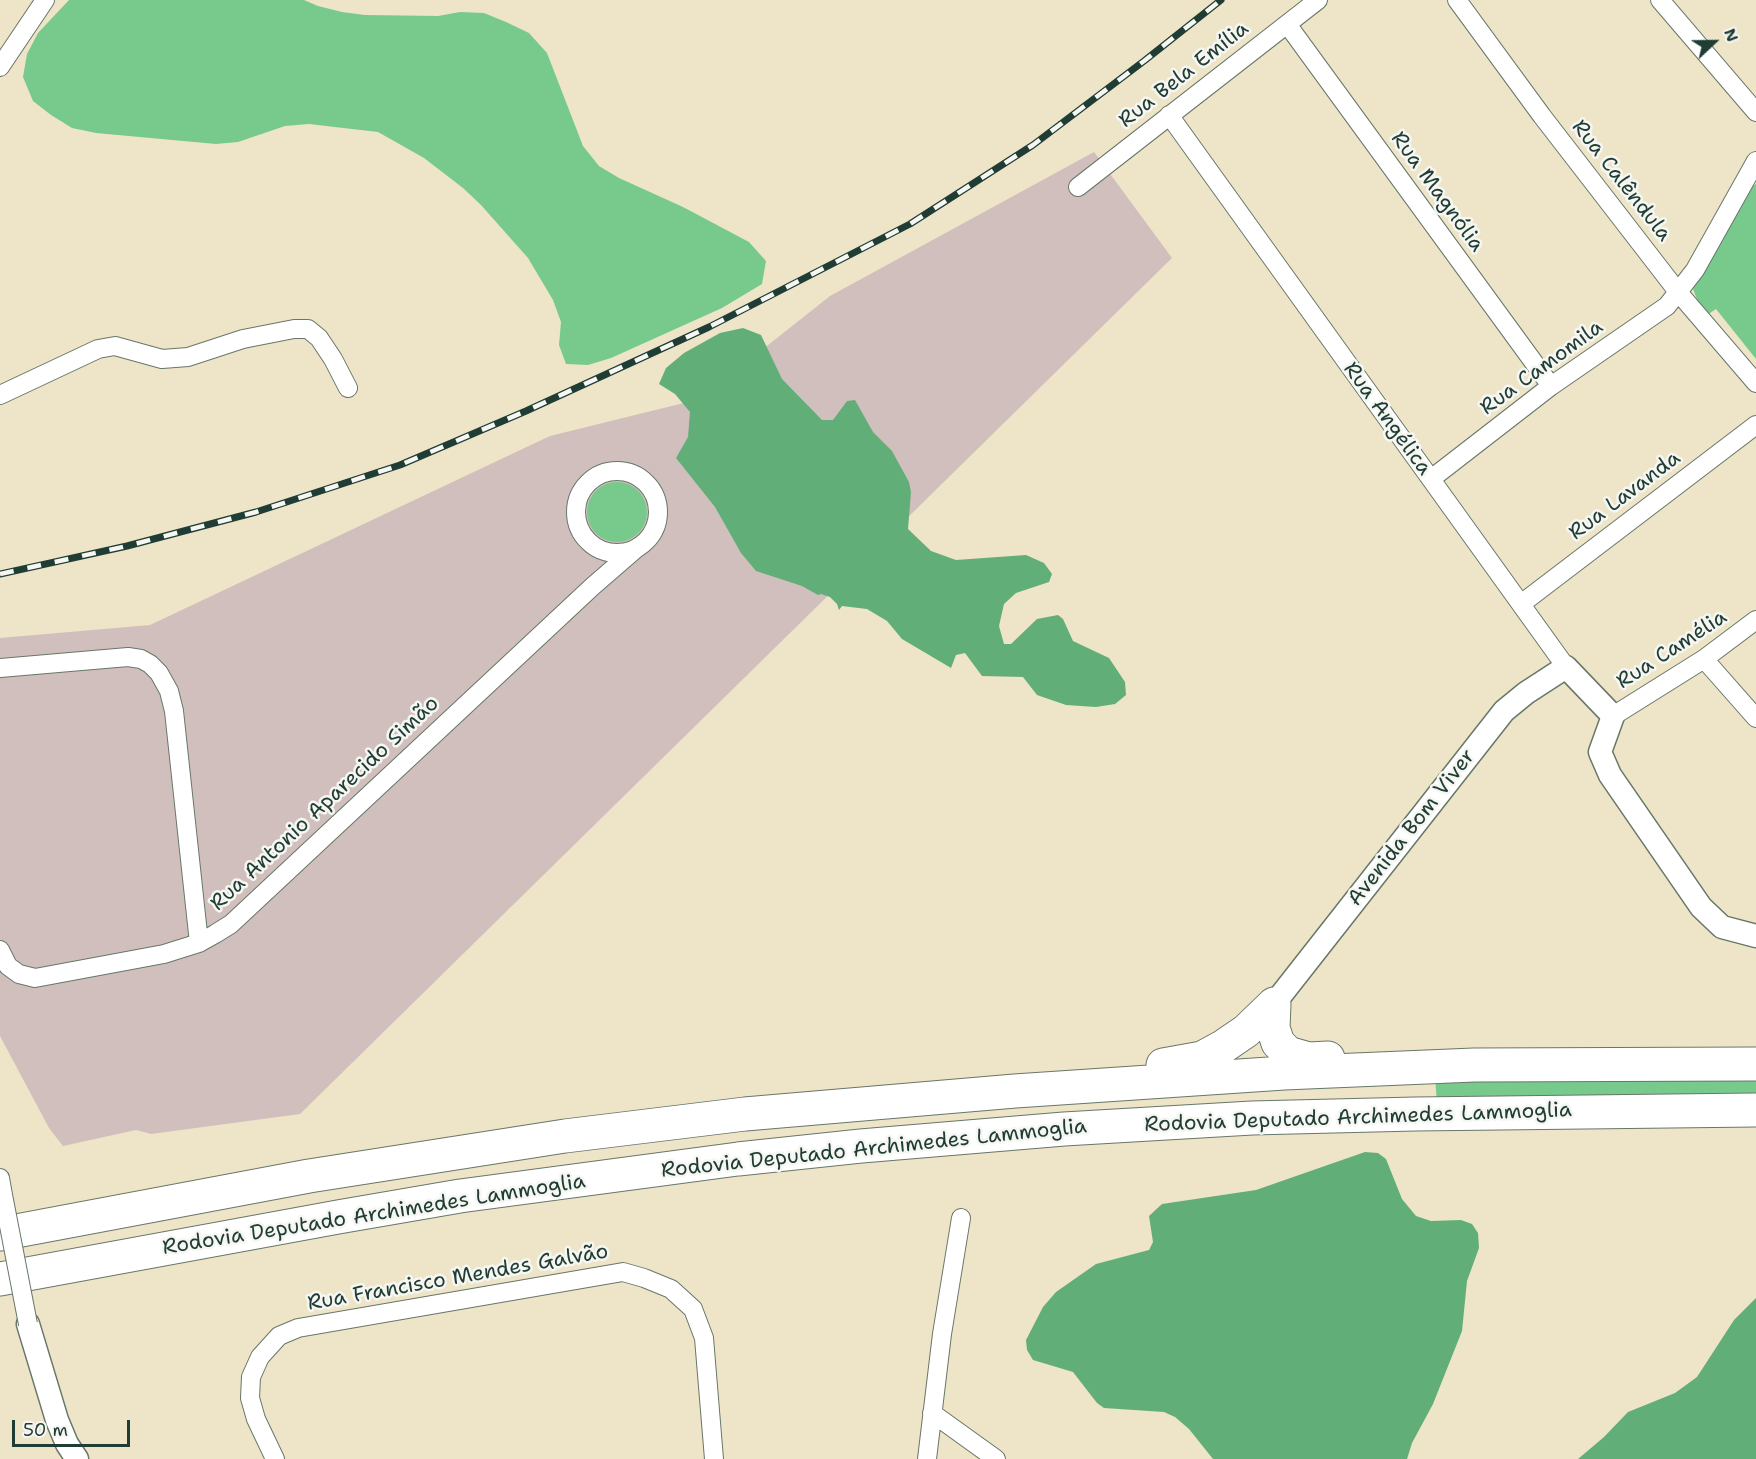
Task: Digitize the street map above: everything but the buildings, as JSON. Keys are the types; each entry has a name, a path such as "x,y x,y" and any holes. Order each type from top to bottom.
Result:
{"highway":[{"path":"1274,1004 1273,1028 1278,1042 1288,1053 1300,1057 1309,1059 1433,1058 1474,1065"},
{"path":"1015,1091 1073,1078 1182,1063 1202,1058 1224,1047 1246,1031 1274,1004"},
{"name":"Rodovia Deputado Archimedes Lammoglia","path":"0,1234 309,1176 566,1137 745,1114 1015,1091 1284,1073 1474,1065 1756,1064"},
{"name":"Rodovia Deputado Archimedes Lammoglia","path":"0,1279 338,1216 460,1196 738,1159 850,1148 1076,1128 1252,1118 1756,1110"}],"street":[{"path":"0,67 45,0"},
{"name":"Rua Bela Emília","path":"1078,187 1318,0"},
{"name":"Rua Calêndula","path":"1457,0 1542,116 1678,292 1756,383"},
{"path":"1665,2 1756,112"},
{"name":"Rua Magnólia","path":"1287,24 1551,386"},
{"name":"Rua Angélica","path":"1169,115 1566,667 1613,716"},
{"name":"Rua Camomila","path":"1431,479 1551,386 1667,306 1695,270 1756,161"},
{"path":"0,395 98,350 115,346 162,359 188,357 243,339 294,328 308,329 319,338 348,388"},
{"name":"Rua Lavanda","path":"1521,604 1756,425"},
{"name":"Rua Antonio Aparecido Simão","path":"0,950 8,966 19,974 35,978 164,954 199,943 231,924 593,586 648,539 655,528 658,515 657,502 652,490 643,480 631,473 618,470 604,472 582,489 577,502 576,516 580,530 588,541 600,549"},
{"path":"593,586 600,549 612,553 625,552 638,547"},
{"name":"Rua Camélia","path":"1613,716 1704,659 1756,620"},
{"path":"0,668 128,657 141,658 159,673 169,691 174,711 199,943"},
{"path":"1704,659 1756,718"},
{"name":"Avenida Bom Viver","path":"1274,1004 1504,711 1526,693 1566,667"},
{"path":"1613,716 1600,752 1610,776 1701,907 1722,927 1756,936"},
{"path":"2,1186 28,1324 57,1420 67,1444 77,1459"},
{"path":"927,1459 942,1334 961,1218"},
{"name":"Rua Francisco Mendes Galvão","path":"275,1459 256,1419 250,1398 251,1377 260,1357 279,1336 298,1328 623,1272 671,1289 693,1309 704,1338 714,1459"},
{"path":"932,1413 996,1459"}],"shaded area":[{"path":"1094,152 1172,258 300,1114 151,1134 136,1130 63,1146 49,1128 0,1036 0,638 150,625 550,436 700,399 830,296"}],"green space":[{"path":"69,0 304,0 342,12 365,15 438,16 460,12 484,13 506,22 529,33 547,53 583,146 599,166 749,242 766,261 762,284 722,308 611,358 588,365 566,364 559,345 561,322 553,300 528,258 463,188 424,158 378,132 309,124 285,126 238,142 216,144 96,133 72,128 51,115 33,101 23,77 27,54 38,33"},
{"path":"1756,184 1756,359 1716,309 1704,317 1693,289 1752,186"},
{"path":"743,328 761,335 782,379 822,420 833,420 847,401 855,400 873,432 892,451 909,482 911,492 908,529 931,551 956,560 1026,555 1044,563 1052,574 1049,582 1016,593 1004,604 999,626 1004,644 1011,644 1037,619 1058,615 1063,619 1073,641 1109,658 1125,682 1126,695 1115,704 1096,707 1066,705 1037,695 1023,677 982,676 965,653 956,655 951,668 902,639 887,621 867,609 842,606 839,610 830,597 818,595 802,586 756,571 741,553 715,507 676,458 688,437 690,412 675,394 659,384 666,368 684,353 720,333"},
{"path":"617,482 638,491 647,512 638,533 617,542 596,533 587,512 596,491"},
{"path":"1756,1072 1756,1103 1437,1105 1435,1075"},
{"path":"1365,1152 1378,1153 1386,1159 1402,1199 1416,1216 1431,1221 1461,1220 1472,1224 1478,1233 1479,1248 1467,1281 1462,1331 1433,1404 1412,1443 1407,1459 1213,1459 1189,1429 1175,1417 1164,1412 1104,1408 1097,1403 1073,1372 1033,1360 1027,1350 1026,1340 1043,1307 1056,1292 1096,1264 1149,1250 1153,1242 1149,1216 1162,1204 1256,1190"},
{"path":"1756,1298 1756,1459 1578,1459 1628,1412 1675,1393 1697,1377 1734,1320"}],"railway":[{"path":"0,574 127,546 256,512 400,465 526,411 709,327 910,224 1033,145 1221,0"}]}
